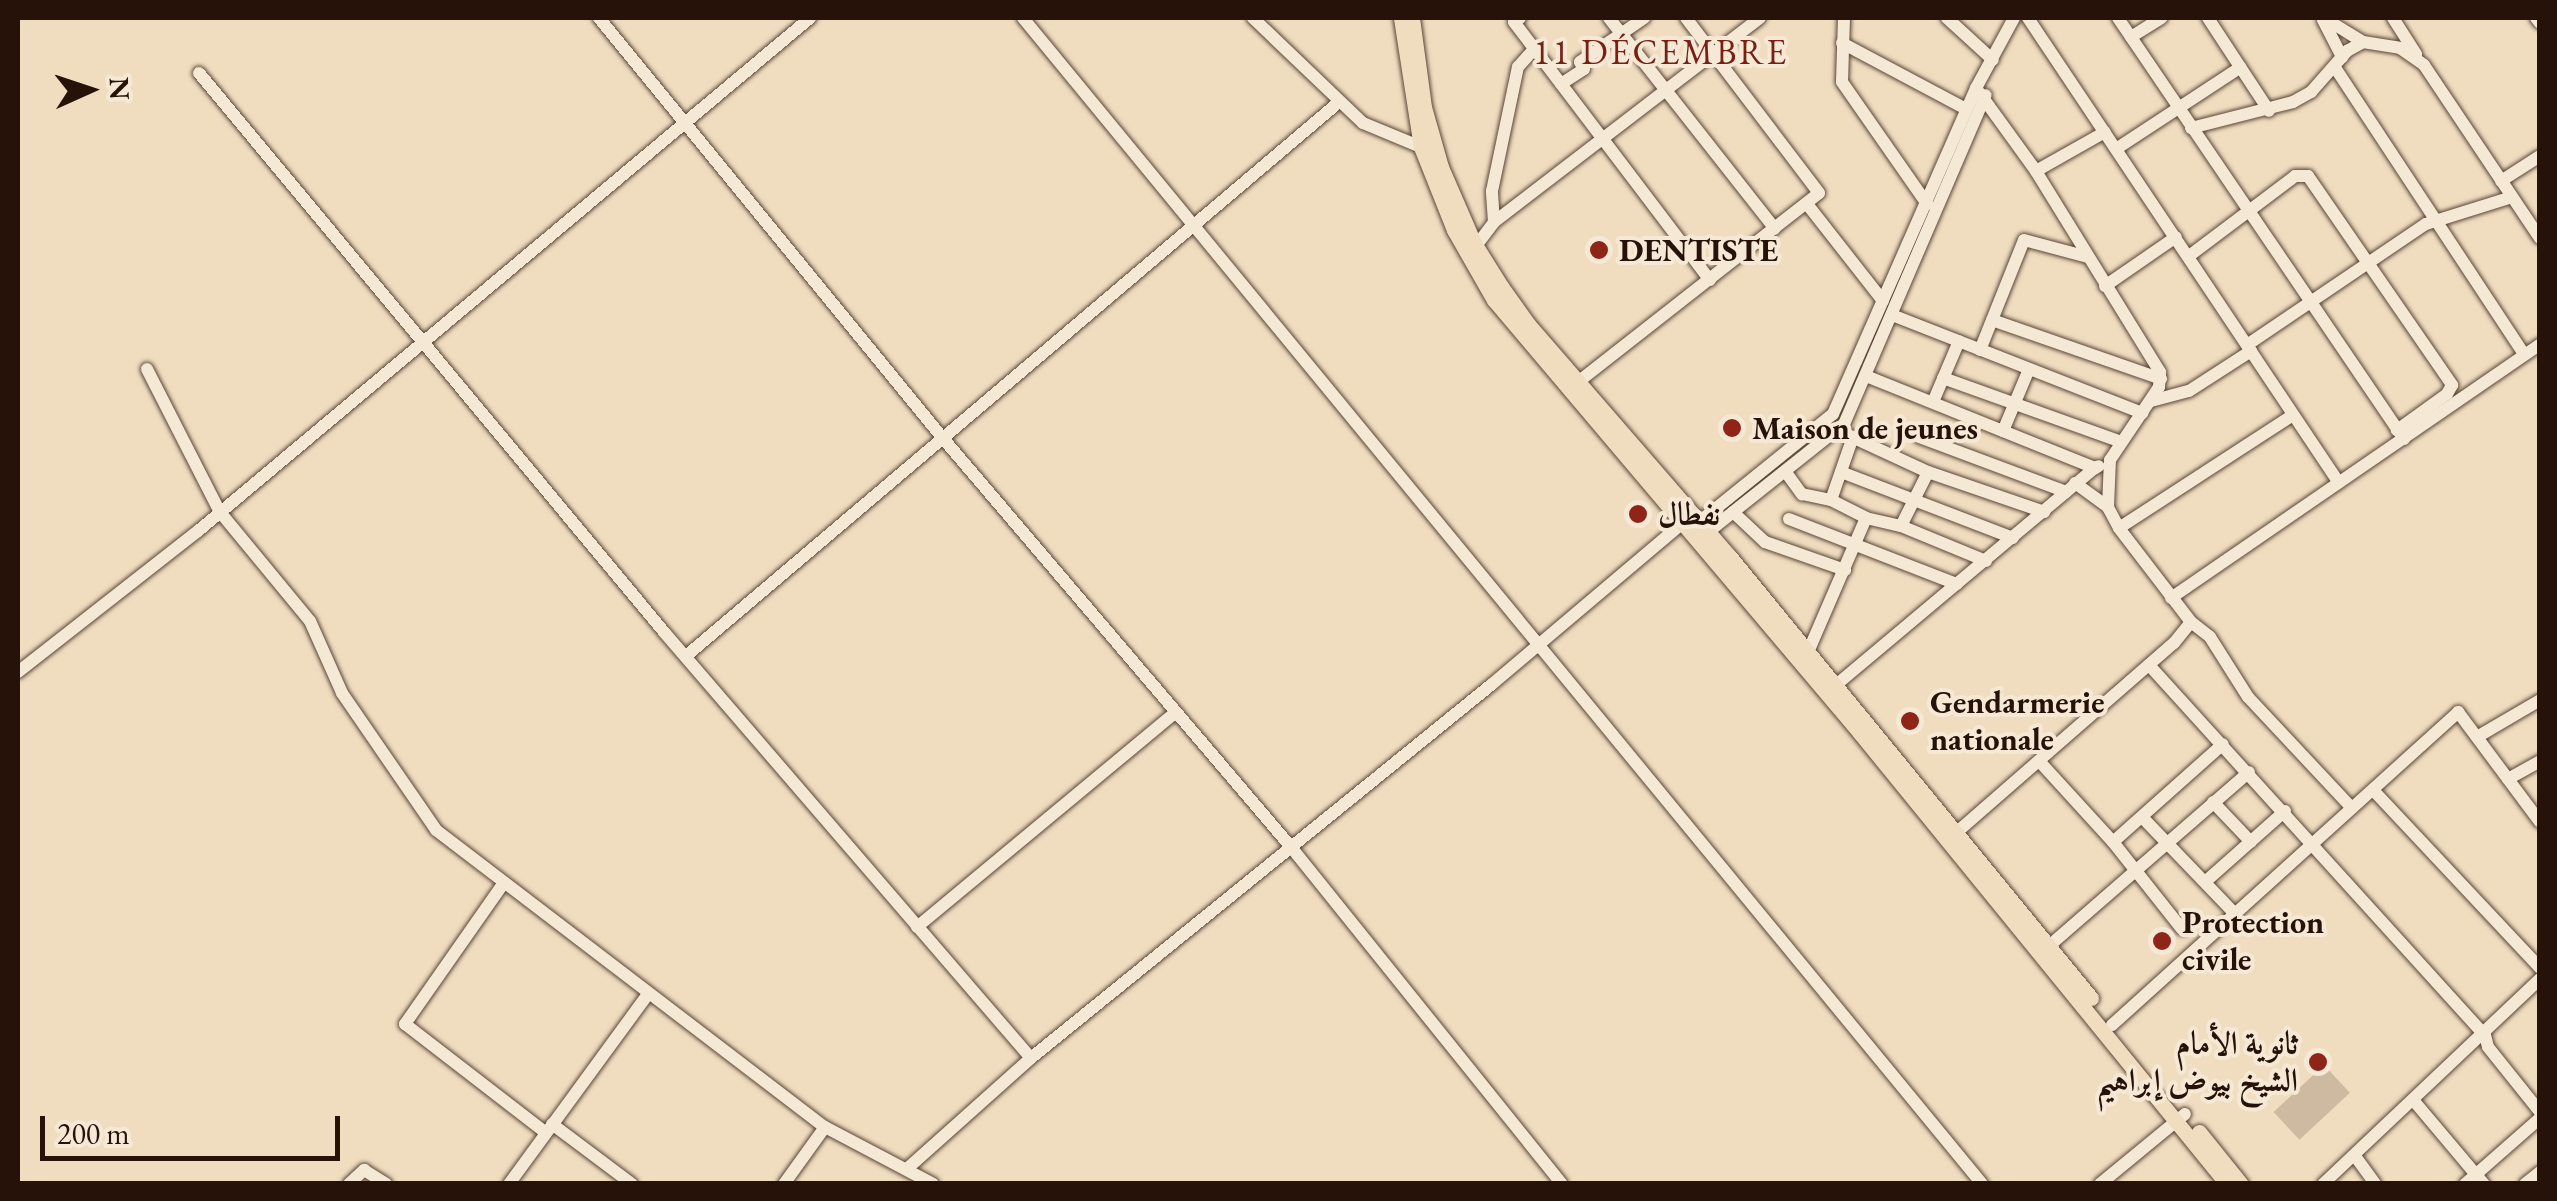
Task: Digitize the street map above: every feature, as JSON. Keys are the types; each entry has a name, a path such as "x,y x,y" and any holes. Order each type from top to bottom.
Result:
{"main road":[{"path":"1400,18 1421,146 1476,246 1528,324 2181,1117 2241,1184"},
{"path":"1412,18 1436,169 1454,230 1494,300 1536,354 1697,525 1836,685 2112,1025 2227,1184"}],"street":[{"path":"599,18 941,436 1291,847 1562,1184"},
{"path":"18,672 220,512 810,18"},
{"path":"1023,18 1982,1184"},
{"path":"1253,18 1363,123 1421,146"},
{"path":"1520,18 1514,22 1710,280"},
{"path":"1610,18 1775,229"},
{"path":"1561,84 1584,69 1580,62 1644,18"},
{"path":"1476,246 1494,222 1756,18"},
{"path":"1844,18 1842,82 1930,208"},
{"path":"1946,18 1993,60"},
{"path":"1697,525 1733,512 1844,424 1892,315 1966,109 2014,18"},
{"path":"2028,18 2339,484"},
{"path":"2118,18 2401,434"},
{"path":"2131,37 2162,18"},
{"path":"2208,18 2269,111"},
{"path":"2323,18 2363,42 2400,48 2418,56"},
{"path":"2323,18 2338,62 2524,354"},
{"path":"2393,18 2540,238"},
{"path":"1578,382 1819,193 1693,20"},
{"path":"2191,128 2269,111 2311,92 2363,42"},
{"path":"1842,43 1966,109"},
{"path":"1494,222 1492,191 1518,67 1534,49"},
{"path":"2116,149 2241,67"},
{"path":"199,73 686,656 1031,1058"},
{"path":"1980,83 2161,380"},
{"path":"909,1167 1031,1058 1537,646 1697,525 1833,414 1883,301 1987,98"},
{"path":"686,656 1339,102"},
{"path":"2036,171 2105,132"},
{"path":"2501,180 2540,156"},
{"path":"2171,598 2339,484 2447,394 2452,385 2308,176 2295,176 2189,256"},
{"path":"1892,315 2029,369 2147,407 2189,391 2309,300 2436,220 2512,197"},
{"path":"1807,204 1883,301"},
{"path":"2105,286 2176,237"},
{"path":"1980,350 2024,240 2088,257"},
{"path":"1992,320 2161,380"},
{"path":"1933,402 1959,341"},
{"path":"2401,434 2540,344"},
{"path":"2003,431 2029,369"},
{"path":"147,370 220,512 310,621 342,693 436,830 825,1127 909,1167 934,1184"},
{"path":"1866,376 2095,468"},
{"path":"1943,378 2119,441"},
{"path":"2161,380 2110,460 2108,507 2118,528 2171,598 2210,637 2248,697 2352,808"},
{"path":"2118,528 2294,415"},
{"path":"1837,430 1928,472 2044,512"},
{"path":"1919,437 2070,488 2108,507"},
{"path":"1831,500 1853,438"},
{"path":"1836,685 2070,488 2110,460"},
{"path":"1785,471 1802,494 1831,500 1866,518 1901,526 1986,560"},
{"path":"1841,472 2013,538"},
{"path":"1901,526 1928,472"},
{"path":"1733,512 1764,542 1845,570"},
{"path":"1808,652 1866,518"},
{"path":"1789,519 1957,584"},
{"path":"1957,832 2149,665 2191,622"},
{"path":"2149,665 2315,842 2485,1035 2488,1046 2534,1094 2540,1115 2475,1180 2414,1101"},
{"path":"2478,738 2540,700"},
{"path":"2112,1025 2458,712 2540,822"},
{"path":"918,926 1175,713"},
{"path":"2113,842 2223,744"},
{"path":"2039,761 2113,842 2182,930"},
{"path":"2508,779 2540,761"},
{"path":"2049,946 2249,772"},
{"path":"2372,790 2540,968"},
{"path":"2213,802 2251,842"},
{"path":"2205,882 2286,811"},
{"path":"2142,817 2235,914"},
{"path":"503,884 404,1024 632,1184"},
{"path":"2323,1184 2540,979"},
{"path":"508,1184 648,994"},
{"path":"2100,1184 2181,1117"},
{"path":"784,1184 825,1127"},
{"path":"2354,1156 2376,1184"},
{"path":"349,1184 364,1170 386,1184"},
{"path":"2525,1184 2540,1172"}],"shaded area":[{"path":"2324,1065 2350,1093 2299,1140 2274,1112"}],"place":[{"name":"DENTISTE","path":"1599,250"},
{"name":"Maison de jeunes","path":"1732,428"},
{"name":"نفطال","path":"1638,514"},
{"name":"Gendarmerie nationale","path":"1910,721"},
{"name":"Protection civile","path":"2162,941"},
{"name":"ثانوية الأمام الشيخ بيوض إبراهيم","path":"2318,1062"}],"district":[{"name":"11 DÉCEMBRE","path":"1661,52"}]}
